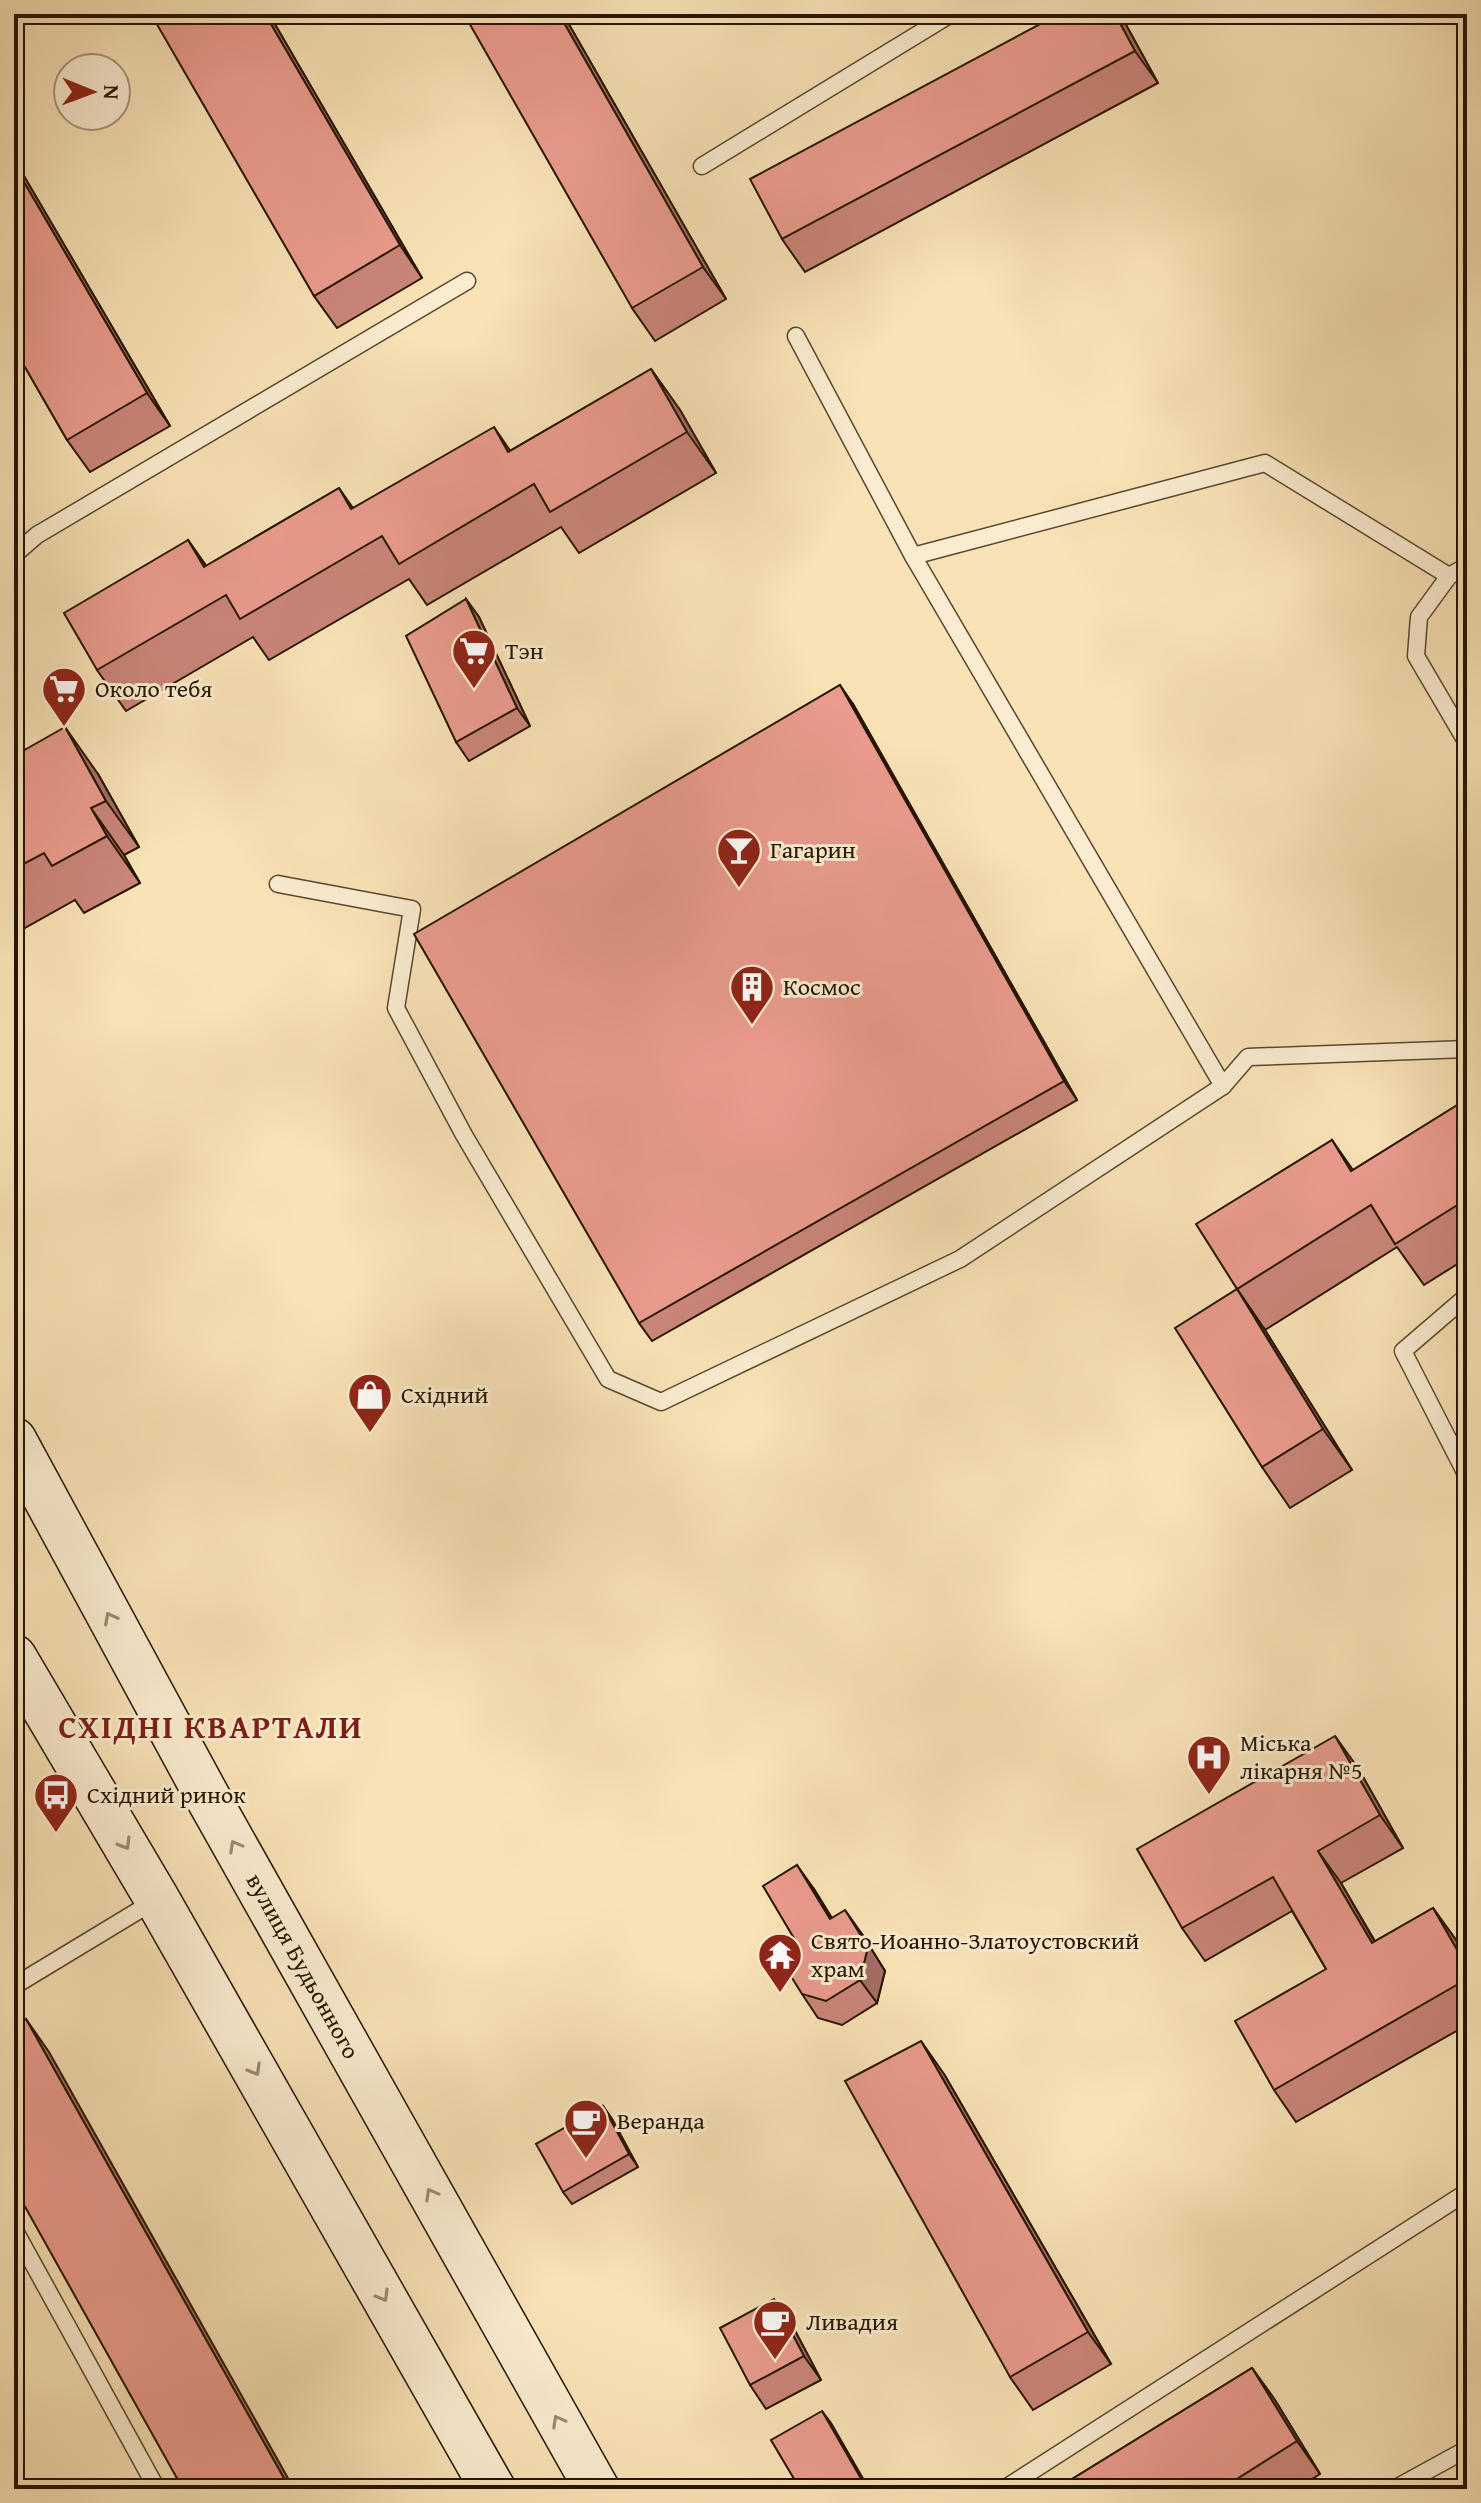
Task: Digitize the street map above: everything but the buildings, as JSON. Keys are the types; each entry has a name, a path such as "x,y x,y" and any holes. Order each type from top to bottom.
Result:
{"main road":[{"name":"вулиця Будьонного","path":"14,1440 207,1796 597,2489"},
{"path":"14,1657 157,1899 493,2489"}],"lane":[{"path":"702,166 951,14"},
{"path":"14,555 37,535 467,281"},
{"path":"796,336 913,556 1223,1086"},
{"path":"913,556 1265,463 1449,576"},
{"path":"1467,566 1449,576 1419,617 1416,656 1467,743"},
{"path":"278,884 412,909 396,1008 464,1135 608,1379 661,1402 960,1259 1223,1086 1248,1057 1467,1049"},
{"path":"1467,1296 1403,1351 1467,1476"},
{"path":"14,1986 157,1899"},
{"path":"1004,2489 1465,2200"},
{"path":"14,2229 157,2489"},
{"path":"1394,2489 1467,2449"}],"place":[{"name":"Тэн","path":"474,690"},
{"name":"Около тебя","path":"64,728"},
{"name":"Гагарин","path":"739,889"},
{"name":"Космос","path":"752,1026"},
{"name":"Східний","path":"370,1434"},
{"name":"Міська лікарня №5","path":"1209,1796"},
{"name":"Східний ринок","path":"56,1834"},
{"name":"Свято-Иоанно-Златоустовский храм","path":"780,1994"},
{"name":"Веранда","path":"586,2160"},
{"name":"Ливадия","path":"775,2361"}],"district":[{"name":"СХІДНІ КВАРТАЛИ","path":"211,1727"}]}
